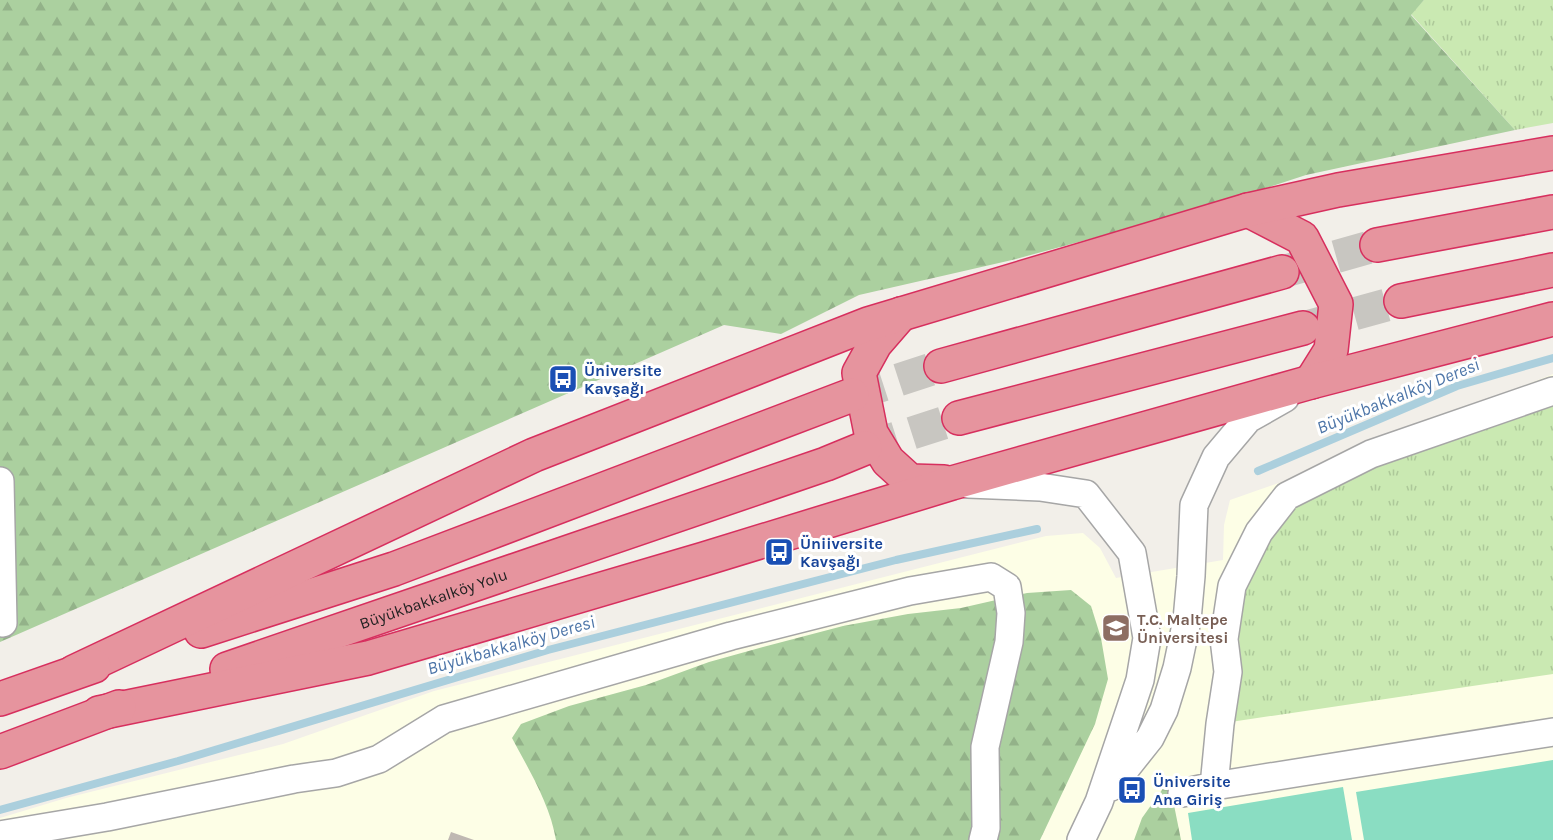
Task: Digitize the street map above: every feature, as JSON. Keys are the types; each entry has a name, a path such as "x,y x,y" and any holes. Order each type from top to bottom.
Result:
{"highway":[{"path":"74,672 534,455 868,324 1248,210 1338,190 1553,153"},
{"path":"1248,210 1302,238 1336,304 1331,350 1311,382"},
{"path":"1377,245 1553,212"},
{"path":"1401,301 1553,270"},
{"path":"941,366 1282,272"},
{"path":"901,314 875,344 858,373 871,433 888,461 910,481 952,483"},
{"path":"99,713 368,658 952,483 1311,382 1553,319"},
{"path":"959,418 1303,328"},
{"path":"0,699 74,672 394,569 852,395"},
{"name":"Büyükbakkalköy Yolu","path":"0,752 99,713 826,464 865,448"}],"street":[{"path":"1099,802 1150,738 1164,710 1177,668 1187,620 1194,505 1216,457 1248,419 1311,382"},
{"path":"1214,786 1228,672 1224,639 1232,586 1259,532 1287,496 1371,454 1553,390"},
{"path":"0,481 3,622"},
{"path":"952,483 1040,487 1086,494 1132,553 1147,638 1140,680 1099,802 1081,840"},
{"path":"0,835 336,773 379,759 444,719 507,700 742,633 910,591 991,576 1007,587 1011,613 1009,642 985,747 986,828 983,840"},
{"path":"1182,793 1553,732"}],"shaded area":[{"name":"T.C. Maltepe Üniversitesi","path":"1553,374 1553,840 0,840 0,818 66,798 283,744 434,691 1046,536 1083,533 1100,548 1116,578 1223,560 1224,525 1230,500 1290,479"}],"green space":[{"path":"0,0 1424,0 1411,15 1515,130 1306,175 1212,206 1012,260 859,295 781,334 724,325 0,642"},
{"path":"1424,0 1553,0 1553,123 1515,130 1411,14"},
{"path":"1553,397 1553,674 1224,723 1240,662 1239,633 1243,592 1268,542 1302,499 1360,472"},
{"path":"1071,590 1091,606 1101,638 1108,679 1095,724 1040,840 556,840 544,800 512,738 521,724 569,706 646,685 709,662 763,647 843,626 908,614 961,608 1027,593"},
{"path":"1553,760 1553,840 1364,840 1356,792"},
{"path":"1169,780 1181,840 1134,840 1142,818"},
{"path":"1343,787 1352,840 1192,840 1188,813"}],"building":[{"path":"451,832 474,840 448,840"}],"waterway":[{"name":"Büyükbakkalköy Deresi","path":"1258,471 1457,386 1553,358"},
{"name":"Büyükbakkalköy Deresi","path":"0,810 178,761 548,650 896,560 1037,529"}],"tunnel":[{"path":"1289,270 1377,245"},
{"path":"1307,327 1401,301"},
{"path":"852,395 941,366"},
{"path":"865,448 959,418"}],"place":[{"name":"Üniversite Kavşağı","path":"563,379"},
{"name":"Üniiversite Kavşağı","path":"779,552"},
{"name":"T.C. Maltepe Üniversitesi","path":"1116,628"},
{"name":"Üniversite Ana Giriş","path":"1132,790"}]}
